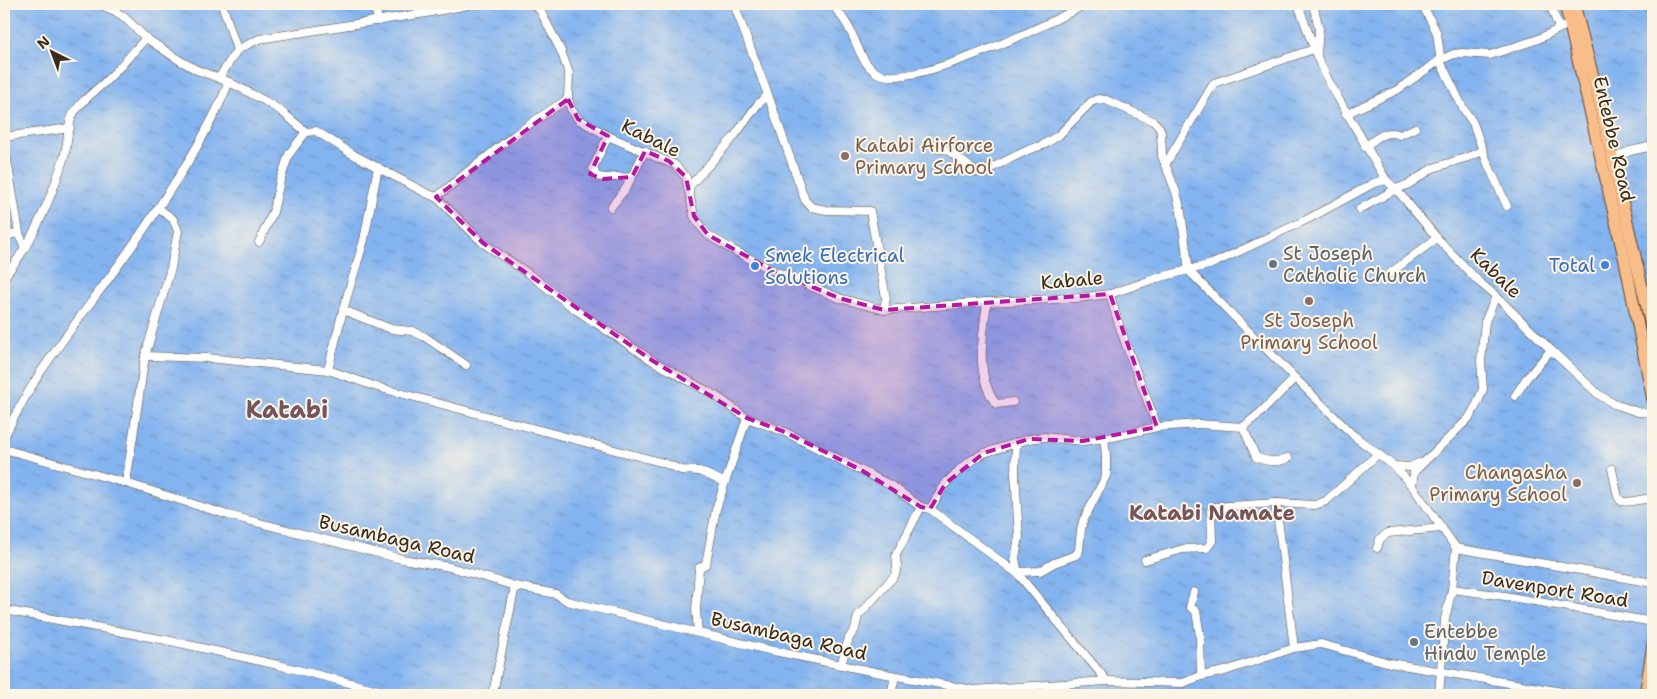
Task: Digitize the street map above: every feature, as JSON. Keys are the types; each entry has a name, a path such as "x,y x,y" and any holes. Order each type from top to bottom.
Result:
{"highway":[{"name":"Entebbe Road","path":"1565,4 1564,26 1625,261 1653,400"},
{"name":"Entebbe Road","path":"1574,4 1653,334"}],"main road":[{"path":"1644,695 1653,638"}],"street":[{"path":"98,4 113,10 146,38 197,70 229,82 281,111 306,132 316,131 354,155 436,197 483,243 532,276 576,310 653,361 716,396 747,418 785,432 892,486 920,507 930,509 1018,573 1107,681"},
{"path":"222,4 238,50"},
{"path":"373,4 379,21"},
{"path":"219,78 238,50 259,38 379,21 473,4"},
{"path":"436,197 508,140 568,99 569,73 566,62 552,30 540,10 533,4"},
{"path":"734,4 805,200 811,207 826,210 870,211 886,298 884,310"},
{"path":"832,4 851,31 861,55 878,73 888,77 930,70 985,52 1039,28 1086,4"},
{"path":"1298,4 1317,57 1346,114 1386,180"},
{"path":"1313,4 1319,29 1317,57"},
{"path":"1422,4 1437,33 1440,60 1463,108 1473,123 1507,206"},
{"path":"1346,114 1397,90 1440,60 1454,54 1490,55 1536,40 1564,26 1550,4"},
{"path":"4,277 25,248 38,224 65,155 72,116 80,105 120,68 146,38"},
{"path":"1165,165 1214,83 1314,49"},
{"path":"4,437 44,367 108,280 198,146 221,102 229,82"},
{"path":"688,188 728,145 758,104 768,95"},
{"name":"Kabale","path":"568,99 571,109 578,119 608,136 675,165 686,177 694,216 700,227 708,235 772,270 839,298 884,310 987,302 1078,298 1110,294 1157,278 1212,264 1308,219 1374,183 1386,180 1479,282 1598,394 1614,404 1638,412 1653,413"},
{"path":"937,148 948,150 976,172 985,171 1028,150 1043,145 1059,135 1091,102 1098,99 1106,100 1153,121 1159,127 1162,156 1176,192 1181,212 1189,271 1353,435 1394,466 1412,486 1456,548 1452,589 1445,619 1439,695"},
{"path":"4,137 70,128"},
{"path":"1365,147 1388,132 1400,135 1415,128"},
{"path":"259,242 273,212 289,154 306,132"},
{"path":"608,136 593,168 596,176 604,179 616,176 622,178 632,177"},
{"path":"4,142 19,233 25,248"},
{"path":"1612,158 1630,151 1653,146"},
{"path":"610,207 626,188 645,151"},
{"path":"1360,209 1409,184 1433,168 1468,158 1483,151"},
{"path":"328,370 343,310 364,240 378,167"},
{"path":"126,483 145,356 171,268 178,231 173,219 158,208"},
{"path":"4,236 19,233"},
{"path":"1389,274 1437,238"},
{"path":"1110,294 1130,360 1149,403 1157,427"},
{"path":"1412,486 1414,472 1468,418 1477,404 1483,389 1481,362 1484,322 1496,296"},
{"path":"987,302 981,359 983,376 990,396 996,404 1013,402"},
{"path":"343,310 391,328 412,331 425,337 466,365"},
{"path":"1515,396 1526,379 1551,350"},
{"path":"145,356 208,358 328,370 377,387 664,463 681,470 699,471 724,482"},
{"path":"930,509 946,483 959,470 984,453 1044,437 1084,441 1157,427 1198,424 1243,427 1295,378"},
{"path":"698,632 696,610 699,568 706,564 716,510 747,418"},
{"path":"1243,427 1256,457 1266,462 1283,461 1288,458"},
{"path":"1018,573 1040,571 1054,563 1076,555 1079,550 1083,521 1106,476 1104,438"},
{"path":"1016,443 1015,473 1019,537 1016,558 1018,573"},
{"name":"Busambaga Road","path":"4,449 126,483 228,515 402,559 450,567 515,586 556,594 567,601 769,650 973,690 1107,681 1183,683 1294,648 1322,644 1390,663 1580,695"},
{"path":"1145,560 1183,549 1207,548 1212,540 1211,510 1214,507 1276,503 1315,505 1326,501 1378,454"},
{"path":"1394,466 1410,467 1425,459"},
{"path":"1612,469 1618,497 1621,502 1631,503 1647,498 1653,501"},
{"path":"1276,503 1294,648"},
{"path":"842,665 849,638 855,629 858,616 895,576 897,566 896,555 920,507"},
{"path":"1377,548 1380,539 1388,533 1442,528"},
{"path":"1456,548 1653,583"},
{"path":"490,695 494,688 515,586"},
{"name":"Davenport Road","path":"1452,589 1514,597 1653,622"},
{"path":"1194,592 1190,607 1196,611 1201,676"},
{"path":"4,610 166,640 278,665 391,695"},
{"path":"891,695 895,676"},
{"path":"973,690 986,695"}],"highlighted area":[{"path":"568,99 578,119 608,136 590,174 603,179 632,177 645,151 669,161 686,177 694,216 708,235 772,270 839,298 884,310 1110,294 1157,427 1083,441 1029,439 984,453 946,483 930,509 921,507 861,470 785,432 747,418 653,361 483,243 436,197"}],"water":[{"path":"4,4 1653,4 1653,695 4,695"}],"place":[{"name":"Katabi Airforce Primary School","path":"845,156"},
{"name":"St Joseph Catholic Church","path":"1273,264"},
{"name":"Total","path":"1605,265"},
{"name":"Smek Electrical Solutions","path":"755,266"},
{"name":"St Joseph Primary School","path":"1309,301"},
{"name":"Changasha Primary School","path":"1577,483"},
{"name":"Entebbe Hindu Temple","path":"1414,642"}],"district":[{"name":"Katabi","path":"287,410"},
{"name":"Katabi Namate","path":"1212,513"}]}
